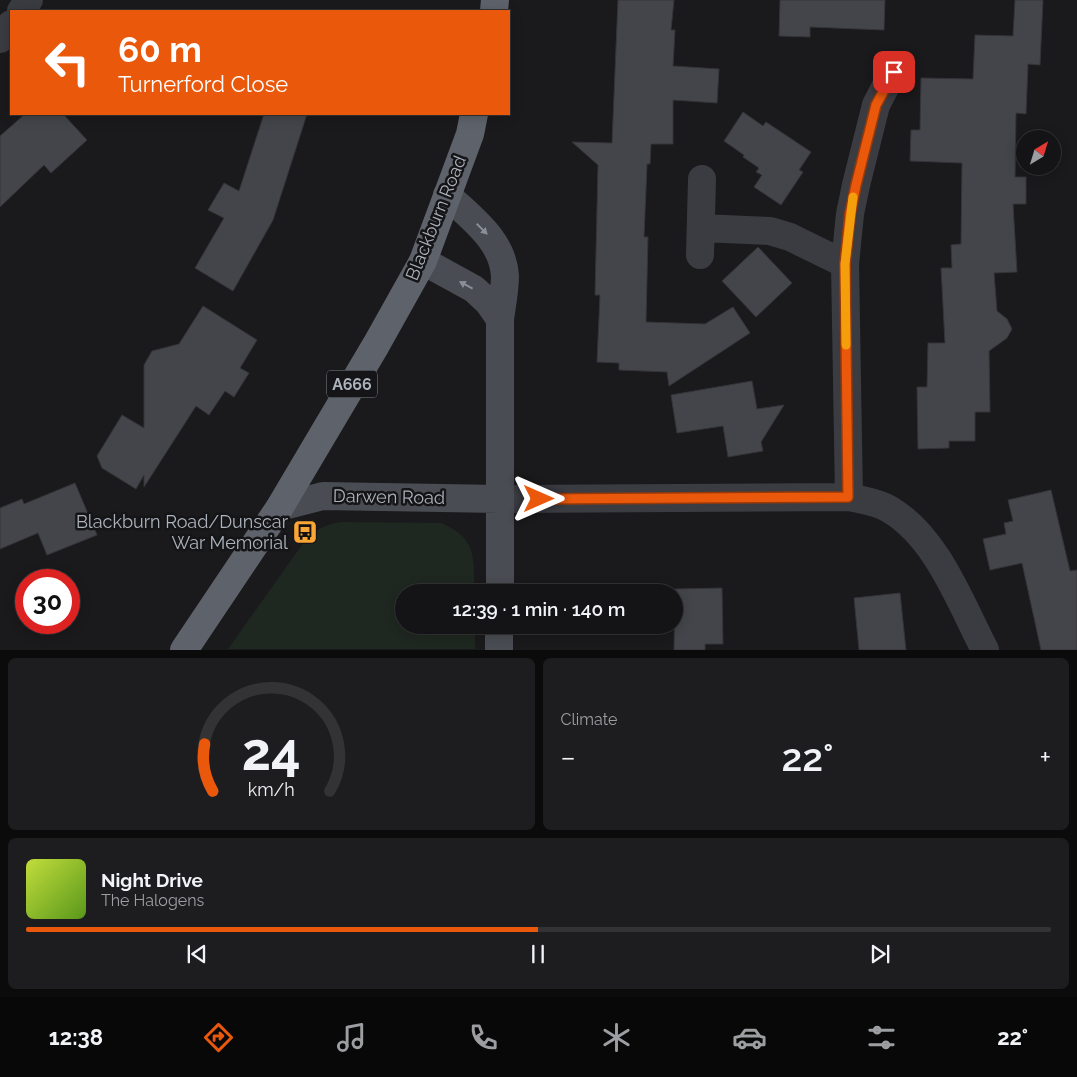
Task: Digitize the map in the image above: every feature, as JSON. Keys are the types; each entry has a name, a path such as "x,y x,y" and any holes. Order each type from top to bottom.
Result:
{"highway":[{"name":"Blackburn Road","path":"184,650 280,506 376,345 423,261 470,134 474,115"}],"main road":[{"path":"448,194 488,234 500,252 505,276 500,319 500,584"},
{"path":"423,261 474,289 488,302 500,319"},
{"name":"Darwen Road","path":"280,506 322,496 500,499"},
{"path":"499,634 499,650"}],"street":[{"path":"0,39 10,25"},
{"path":"848,497 845,264 850,214 876,105 894,72"},
{"path":"700,255 702,179"},
{"path":"701,228 770,231 790,237 845,264"},
{"path":"500,499 848,497 888,508 917,530 936,555 985,650"}],"shaded area":[{"path":"340,522 441,523 461,535 471,550 474,584 395,584 395,634 475,634 475,649 228,649 304,542 312,534 329,525"}],"building":[{"path":"618,0 674,0 671,30 675,30 673,66 719,69 717,103 673,100 673,144 651,144 650,164 647,164 644,237 648,237 646,322 705,324 733,307 750,333 669,386 667,372 619,370 619,363 597,362 600,295 595,295 598,165 572,142 612,143"},
{"path":"780,0 885,0 884,30 810,27 810,37 779,36"},
{"path":"1015,0 1043,0 1040,65 1028,64 1026,114 1016,113 1015,177 1026,177 1026,204 1013,204 1017,272 994,273 997,311 1007,319 1012,329 1007,338 989,351 990,412 975,412 975,441 949,441 949,448 918,449 917,387 927,387 928,343 945,343 941,268 952,268 951,245 961,244 962,163 910,161 911,130 920,130 921,78 973,79 975,35 1013,36"},
{"path":"743,112 763,126 766,122 811,152 799,170 803,172 781,205 754,187 762,175 756,172 759,168 724,141"},
{"path":"24,115 64,115 87,140 51,173 44,165 0,207 0,136"},
{"path":"264,115 307,115 273,220 233,291 195,268 224,218 208,210 224,183 239,191"},
{"path":"758,247 792,283 756,317 722,281"},
{"path":"203,306 257,340 240,368 249,373 234,397 225,391 209,415 196,406 144,487 144,475 136,489 102,468 97,456 122,415 144,428 144,365 152,351 179,344"},
{"path":"752,381 757,409 784,405 761,442 763,451 728,457 723,426 677,433 671,395"},
{"path":"75,483 97,535 47,555 38,533 0,549 0,508 22,499 24,504"},
{"path":"1051,490 1070,571 1077,570 1077,650 1041,650 1022,563 990,570 983,539 1006,534 1004,523 1013,521 1008,500"},
{"path":"722,588 723,644 705,644 705,650 674,650 674,634 683,634 683,589"},
{"path":"900,593 906,650 859,650 854,598"}],"slow traffic":[{"path":"846,345 845,264 853,197"}],"place":[{"name":"Blackburn Road/Dunscar War Memorial","path":"305,532"}],"route":[{"path":"539,499 848,497 845,264 850,214 876,105 894,72"}]}
